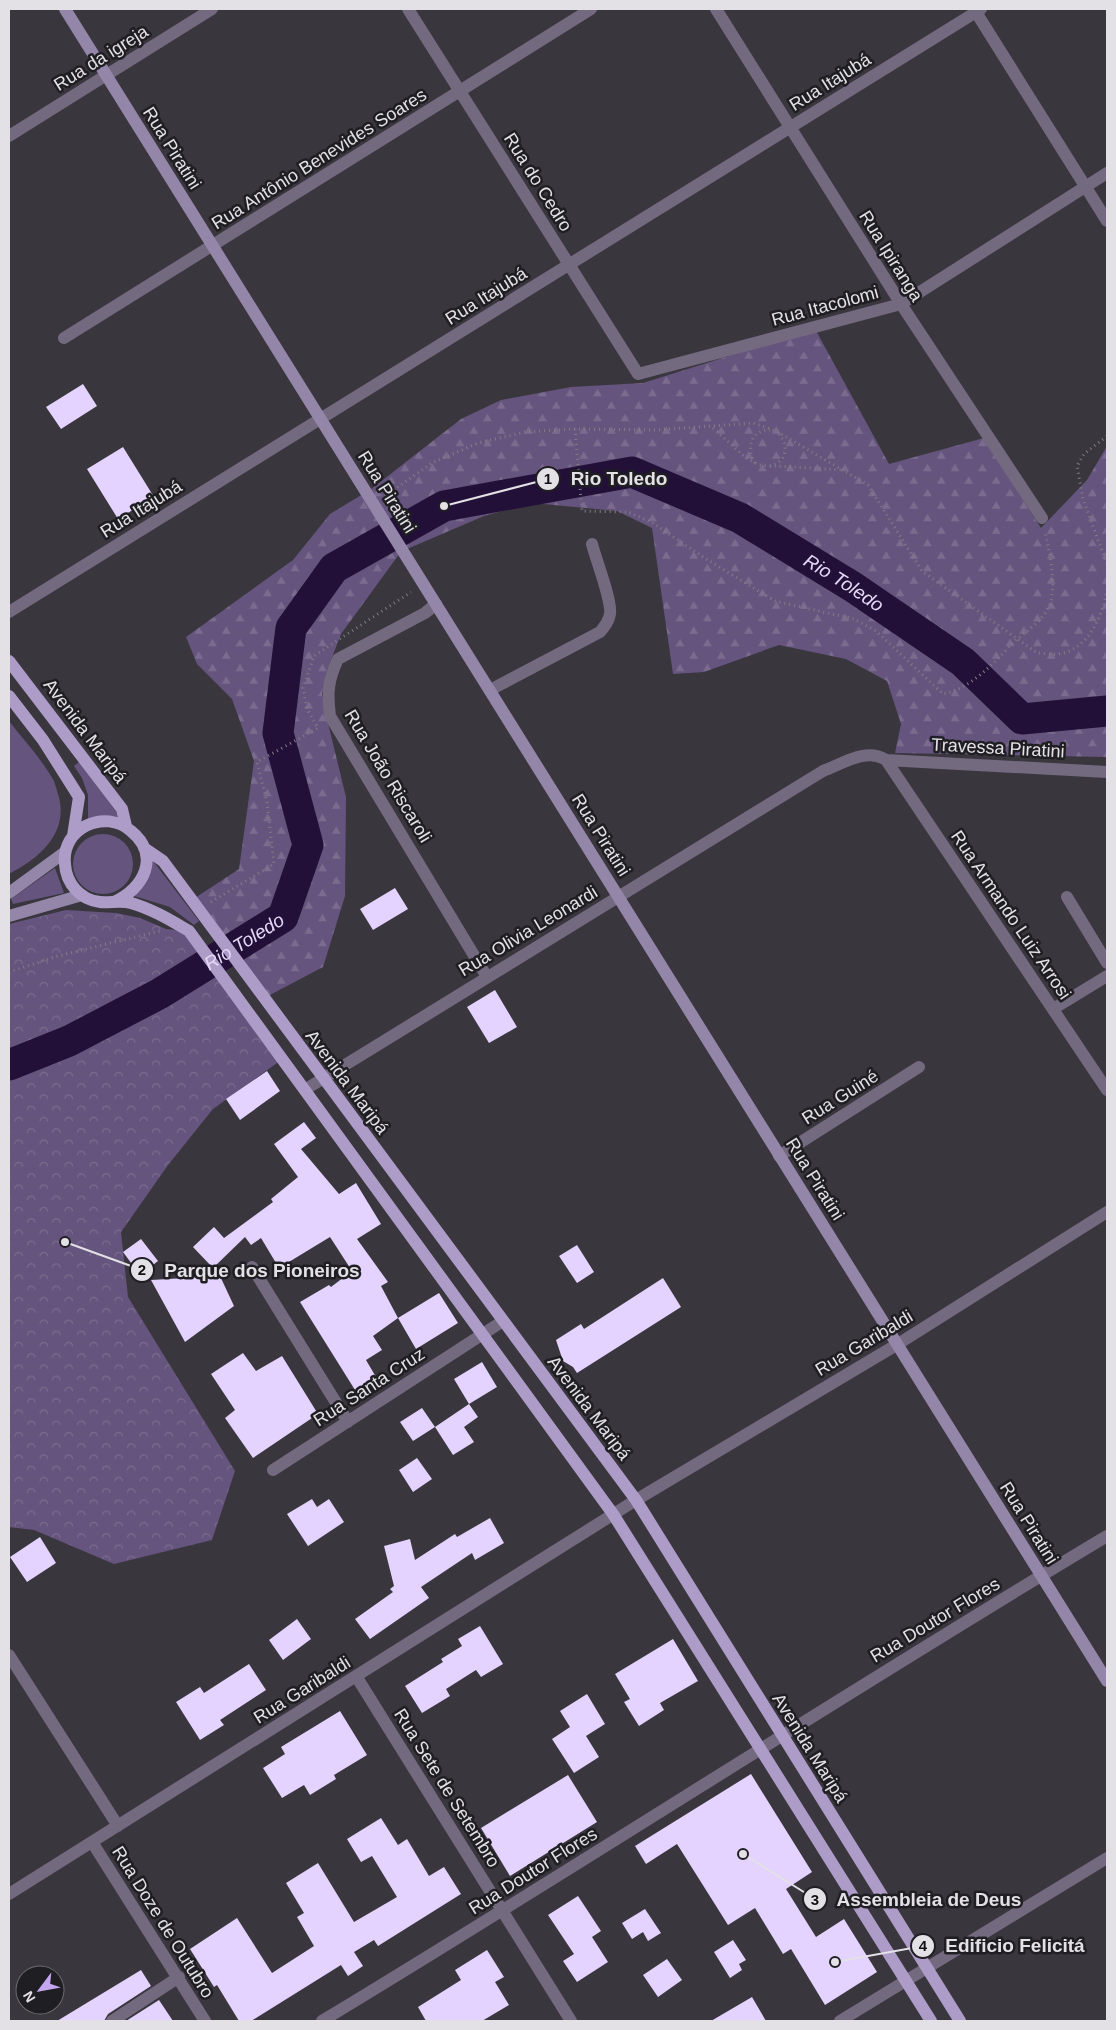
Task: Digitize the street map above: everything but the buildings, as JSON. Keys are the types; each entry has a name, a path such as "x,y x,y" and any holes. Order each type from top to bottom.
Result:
{"main road":[{"name":"Avenida Maripá","path":"9,661 122,809 126,826"},
{"path":"9,696 43,740 79,797 73,836 65,852 65,872 72,885 82,895 99,902 114,902 127,896 141,881 146,862 144,848 137,835 126,826 111,821 97,821 84,826 73,836"},
{"name":"Avenida Maripá","path":"144,848 163,861 636,1500 960,2021"},
{"name":"Avenida Maripá","path":"114,902 128,902 156,912 189,931 306,1089 614,1514 931,2021"}],"street":[{"name":"Rua Piratini","path":"65,9 1107,1681"},
{"name":"Rua da igreja","path":"9,136 212,9"},
{"name":"Rua do Cedro","path":"408,9 638,374"},
{"name":"Rua Antônio Benevides Soares","path":"64,338 591,9"},
{"name":"Rua Ipiranga","path":"716,9 901,304 1042,518"},
{"name":"Rua Itajubá","path":"9,612 977,10"},
{"path":"977,10 1107,221"},
{"name":"Rua Itacolomi","path":"638,374 901,304 1107,174"},
{"path":"490,690 600,632 607,624 610,613 608,601 592,544"},
{"name":"Rua João Riscaroli","path":"436,604 425,613 338,659 332,673 327,694 330,716 487,976"},
{"name":"Rua Olivia Leonardi","path":"306,1089 823,771 867,755 879,755 886,760"},
{"name":"Travessa Piratini","path":"886,760 1107,772"},
{"name":"Rua Armando Luiz Arrosi","path":"886,760 1107,1090"},
{"path":"9,893 65,852"},
{"path":"9,916 82,895"},
{"path":"1067,897 1107,963"},
{"path":"1053,1009 1107,976"},
{"name":"Rua Guiné","path":"780,1156 919,1067"},
{"name":"Rua Garibaldi","path":"9,1894 636,1500 898,1344 1107,1212"},
{"path":"252,1267 348,1422"},
{"name":"Rua Santa Cruz","path":"273,1470 502,1321"},
{"name":"Rua Doutor Flores","path":"322,2021 503,1912 760,1748 1107,1536"},
{"path":"9,1655 118,1826"},
{"name":"Rua Sete de Setembro","path":"356,1676 571,2021"},
{"name":"Rua Doze de Outubro","path":"92,1842 205,2021"},
{"path":"840,2021 1107,1858"},
{"path":"112,2021 179,1978"}],"path":[{"path":"374,504 432,463 478,443 525,432 575,429 656,430 753,423 777,432 868,485 922,571 1037,653 1057,654 1074,649 1094,629 1106,601 1107,589"},
{"path":"712,427 755,463 767,466 843,470"},
{"path":"575,429 582,511 628,512 652,523 775,601 854,619 876,631 942,694 953,692 986,671 1018,639 1036,625 1050,603 1052,562 1042,518"},
{"path":"755,463 750,451 752,439 760,432 772,430"},
{"path":"767,466 779,462 785,452 784,441 777,432"},
{"path":"1107,436 1084,454 1077,466 1083,499 1107,564"},
{"path":"199,910 274,864 267,802 257,762 318,728"},
{"path":"9,972 58,956 166,929 176,923"}],"green space":[{"path":"815,329 889,464 984,438 1041,528 1087,480 1107,446 1107,757 895,753 901,724 887,681 846,659 779,645 704,672 673,674 652,528 617,511 533,503 484,516 407,549 370,490 461,419 501,400 571,387 643,383"},
{"path":"363,494 400,553 341,634 326,673 322,694 346,797 345,896 323,967 268,996 195,898 239,869 254,761 232,699 197,664 186,637 293,560 330,514"},
{"path":"9,721 52,778 61,808 60,820 50,842 31,860 9,874"},
{"path":"79,762 120,817 88,819 88,795 82,778 74,766"},
{"path":"97,834 109,834 125,842 131,852 133,864 131,876 125,886 109,894 97,894 81,886 73,870 73,858 81,842"},
{"path":"150,857 199,921 194,925 170,907 134,896"},
{"path":"55,868 64,893 13,904 11,899"},
{"path":"66,910 116,913 140,918 166,929 189,931 284,1058 213,1109 168,1165 121,1232 128,1297 235,1471 212,1540 114,1564 34,1530 9,1527 9,924"}],"waterway":[{"name":"Rio Toledo","path":"9,1065 69,1041 159,994 283,917 308,845 278,733 291,628 334,568 444,506 632,472 740,518 853,587 963,662 1022,719 1107,711"}],"place":[{"name":"Rio Toledo","path":"444,506"},
{"name":"Parque dos Pioneiros","path":"65,1242"},
{"name":"Assembleia de Deus","path":"743,1854"},
{"name":"Edificio Felicitá","path":"835,1962"}]}
